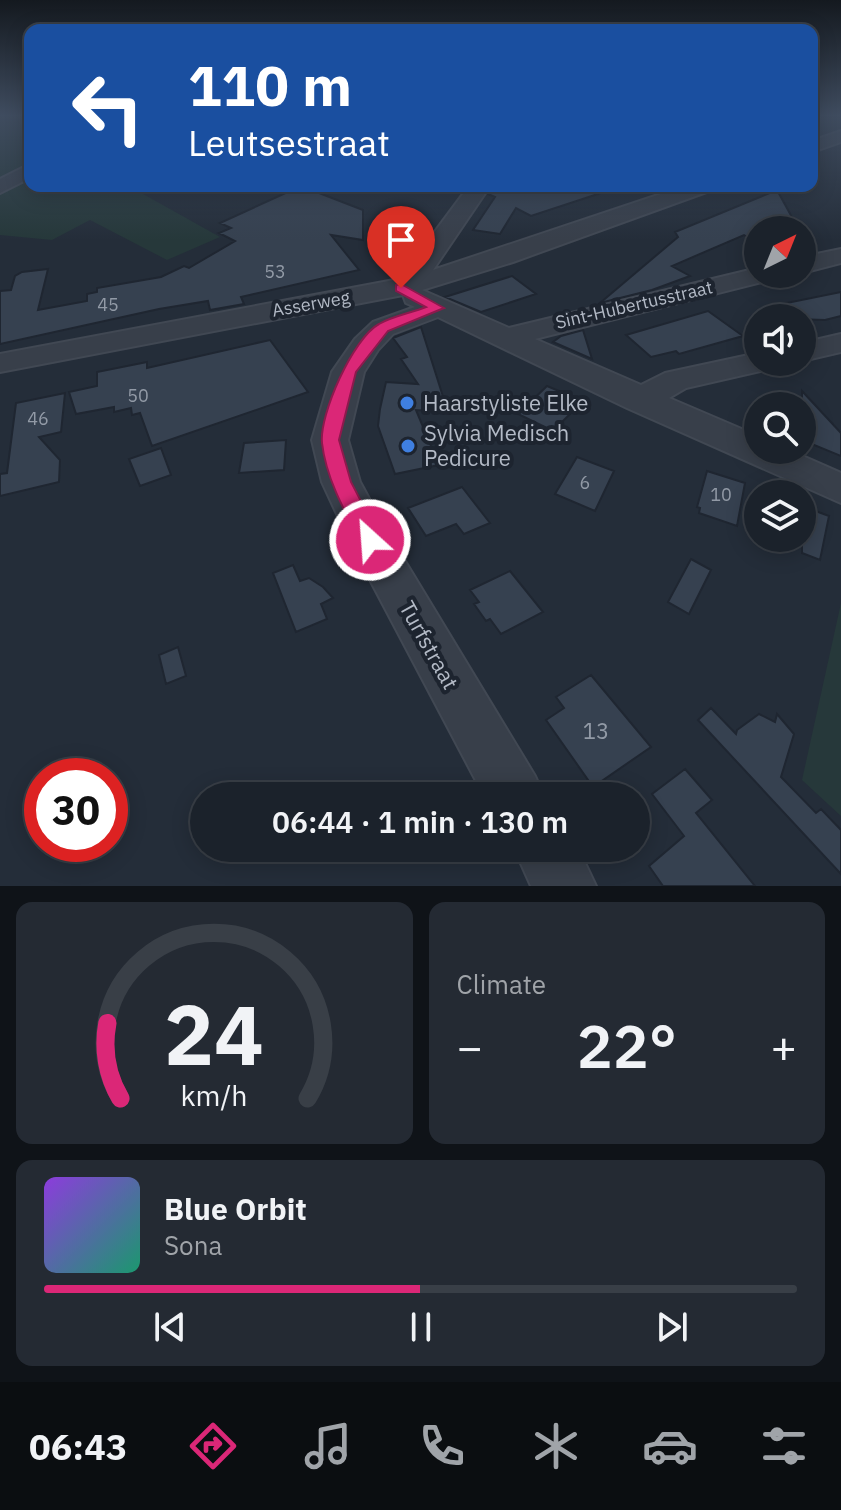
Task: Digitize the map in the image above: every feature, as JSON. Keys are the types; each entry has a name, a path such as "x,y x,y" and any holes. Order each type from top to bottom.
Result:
{"street":[{"path":"0,187 24,173"},
{"path":"476,192 420,269 421,292 503,338 841,489"},
{"name":"Asserweg","path":"0,363 421,292 504,257 688,192"},
{"path":"816,262 841,256"},
{"name":"Sint-Hubertusstraat","path":"503,338 744,279"},
{"name":"Turfstraat","path":"421,292 366,345 348,372 330,440 341,482 370,540 507,782"},
{"path":"816,349 841,343"},
{"path":"639,400 676,380 744,365"},
{"path":"552,862 565,886"}],"shaded area":[{"path":"0,157 24,157 24,192 140,192 220,237 167,260 90,220 52,240 0,235"},
{"path":"841,603 841,816 802,780"}],"building":[{"path":"288,192 316,192 363,210 363,240 331,235 359,270 241,297 244,304 210,310 208,301 159,309 0,344 0,291 11,290 15,276 22,272 48,269 38,310 87,301 87,294 97,292 97,288 161,277 184,266 189,268 235,241 219,233 231,228 220,223"},
{"path":"604,192 531,216 516,208 500,234 473,230 495,197 488,194"},
{"path":"772,192 778,192 791,216 744,216 744,235 672,266 690,276 652,290 600,303 678,237 675,232"},
{"path":"512,276 536,294 481,312 445,297"},
{"path":"841,292 841,316 816,320 816,304 782,304"},
{"path":"708,311 743,336 679,354 676,351 651,357 626,335"},
{"path":"421,327 445,403 441,405 433,394 432,411 416,410 439,465 395,474 378,426 380,409 386,382 418,384 401,359 407,357 393,338"},
{"path":"583,330 592,359 553,342 561,336"},
{"path":"270,340 308,392 152,446 140,413 132,415 131,408 114,412 114,407 76,414 69,392 97,386 97,372 147,362 147,368"},
{"path":"547,386 583,401 553,431 518,414"},
{"path":"65,393 61,432 39,437 60,460 59,482 0,496 0,474 7,473 16,403"},
{"path":"816,406 841,433 841,456 816,446"},
{"path":"286,440 284,470 239,473 244,443"},
{"path":"161,448 171,475 140,486 129,459"},
{"path":"577,457 614,471 595,511 555,494"},
{"path":"707,471 744,483 737,526 699,513 700,508 697,507"},
{"path":"462,487 490,523 464,534 456,524 426,536 408,508"},
{"path":"816,511 829,516 820,560 802,553 816,552"},
{"path":"691,559 711,570 689,614 668,602"},
{"path":"293,565 300,581 309,578 333,598 321,604 327,619 296,632 273,573"},
{"path":"510,571 543,612 501,634 490,619 486,621 474,604 479,602 470,590"},
{"path":"178,647 186,676 166,684 159,655"},
{"path":"591,675 651,747 600,782 589,782 546,720 564,708 556,697"},
{"path":"711,708 736,734 759,714 775,722 777,714 794,734 781,777 816,813 821,809 841,830 841,874 698,720"},
{"path":"685,769 712,800 696,813 755,886 663,886 649,866 684,836 652,794"}],"place":[{"name":"Haarstyliste Elke","path":"407,403"},
{"name":"Sylvia Medisch Pedicure","path":"408,446"}],"route":[{"path":"370,540 341,482 330,440 348,372 366,345 383,328 437,308 401,288"}]}
